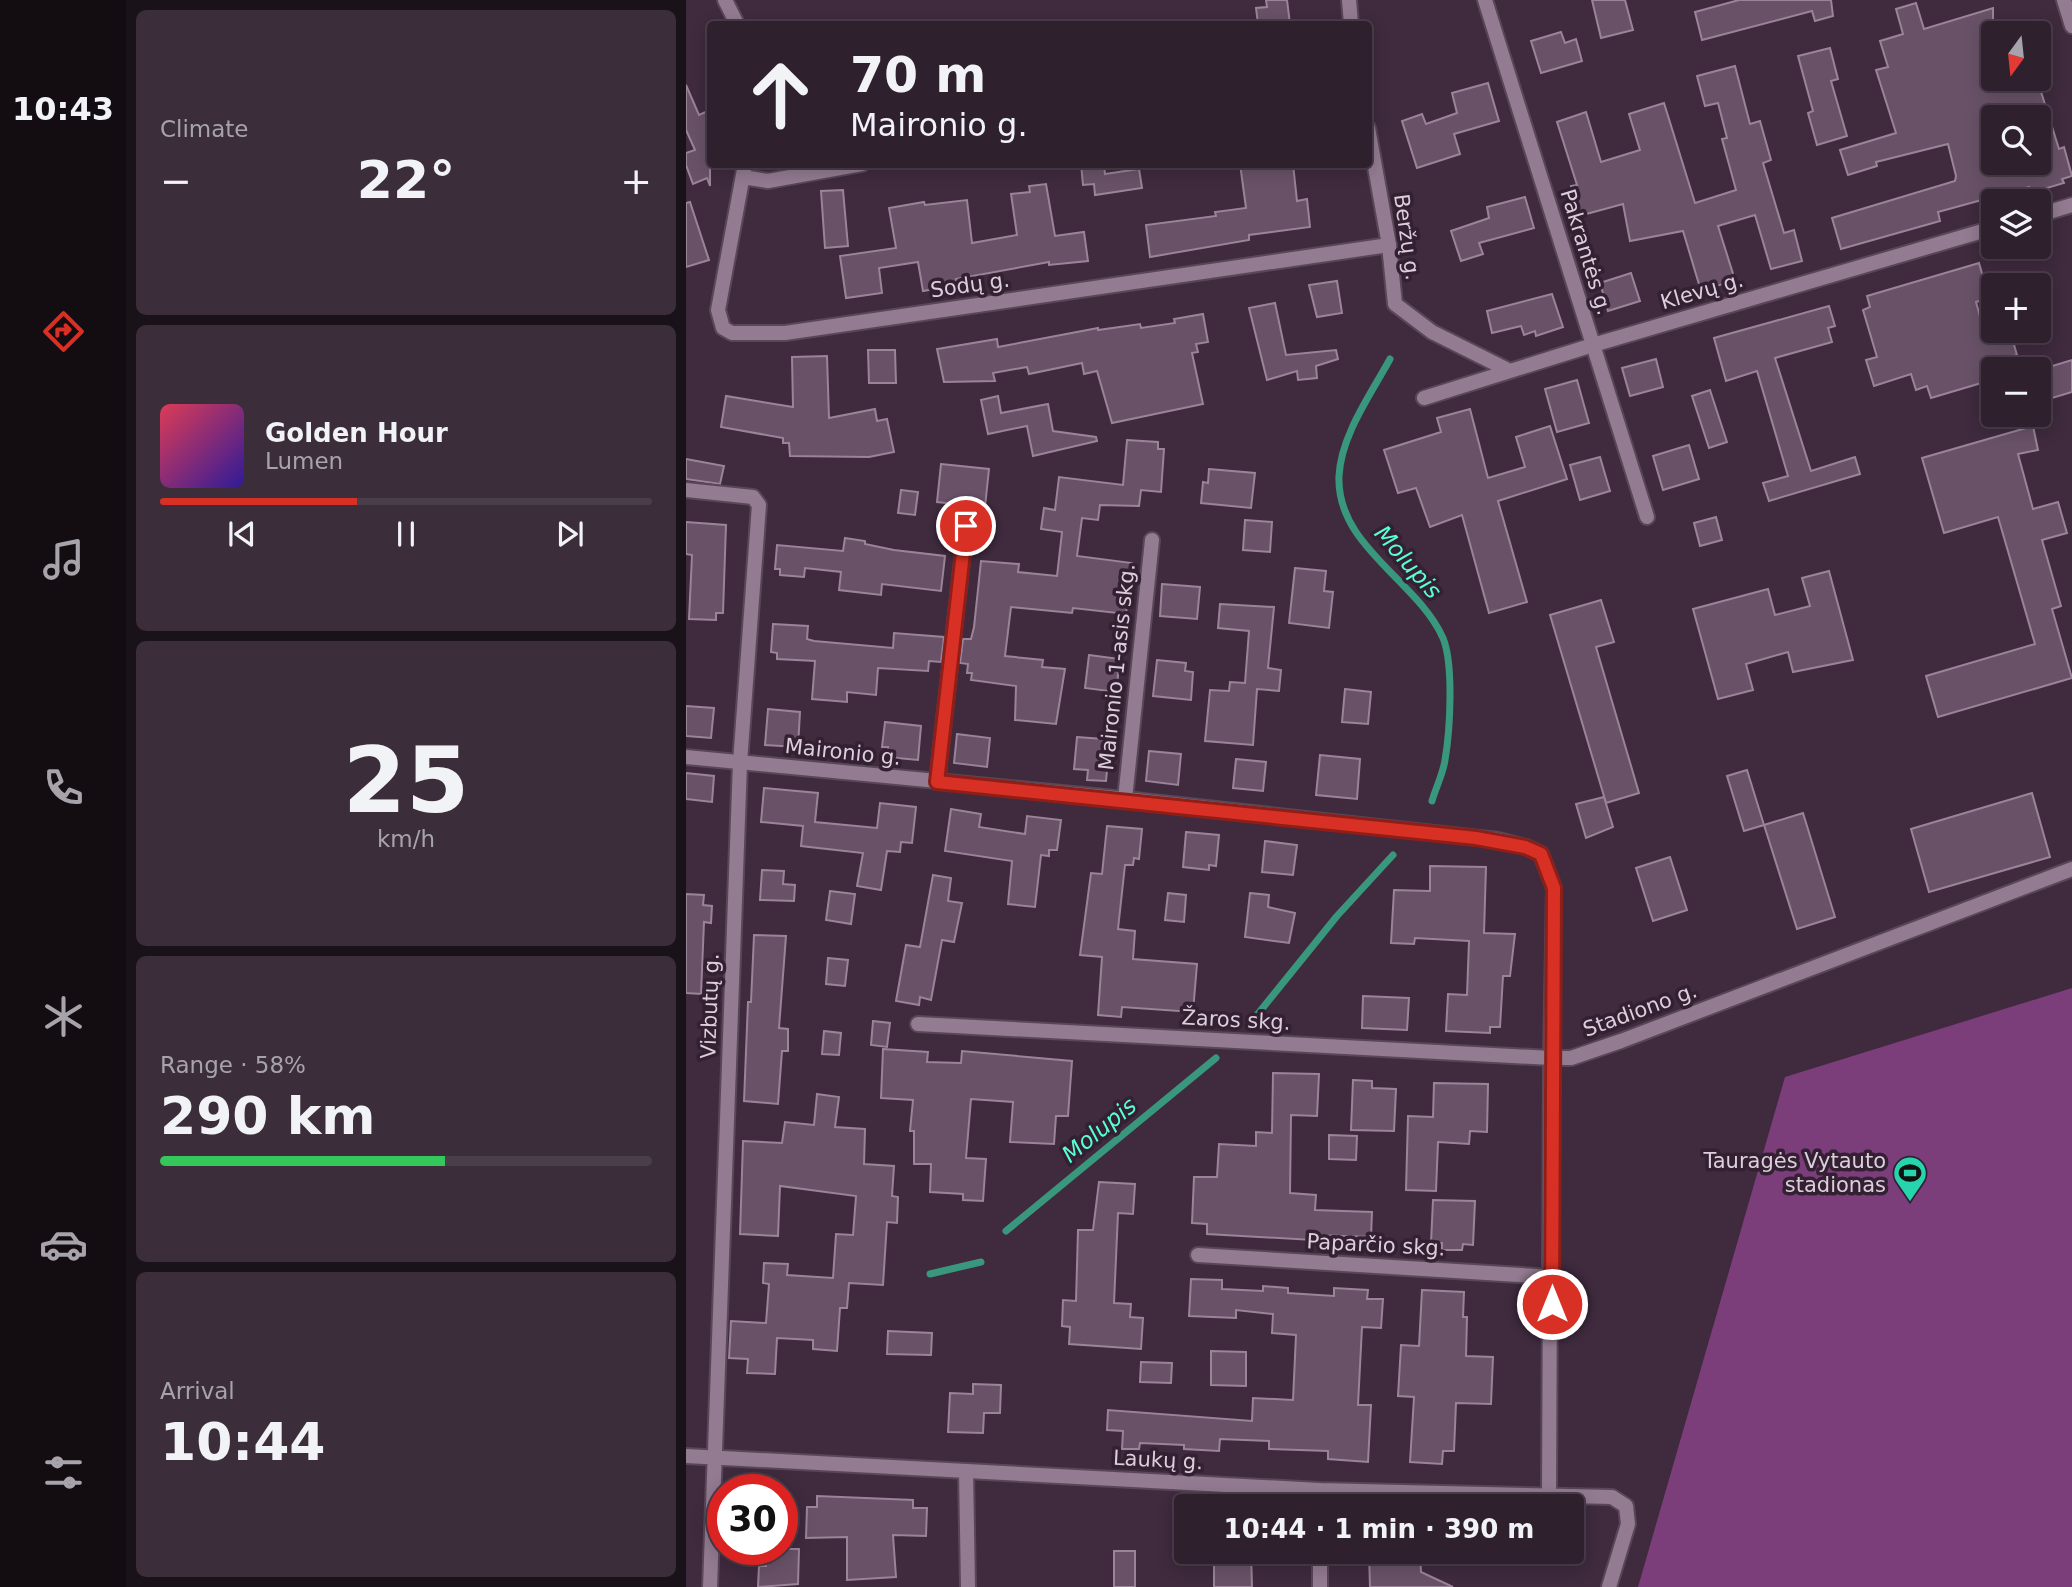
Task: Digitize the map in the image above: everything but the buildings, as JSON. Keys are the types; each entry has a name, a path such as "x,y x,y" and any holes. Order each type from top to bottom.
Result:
{"street":[{"path":"725,0 736,21"},
{"path":"1349,0 1352,21"},
{"name":"Pakrantės g.","path":"1485,0 1647,517"},
{"path":"2064,0 2072,26"},
{"name":"Beržų g.","path":"1372,150 1389,245 1395,304 1410,318 1432,332 1508,370"},
{"path":"744,171 768,181 840,168"},
{"name":"Sodų g.","path":"744,171 718,310 723,328 732,333 785,333 1389,245"},
{"path":"2051,211 2072,205"},
{"name":"Klevų g.","path":"1424,398 1508,370 1981,232"},
{"name":"Vizbutų g.","path":"686,490 754,497 759,505 740,763 710,1587"},
{"path":"937,782 966,526"},
{"name":"Maironio 1-asis skg.","path":"1125,799 1152,540"},
{"name":"Maironio g.","path":"686,757 1125,799 1498,841 1525,847 1541,854 1554,888 1551,1058"},
{"name":"Stadiono g.","path":"1551,1058 1571,1058 1621,1041 2072,869"},
{"name":"Žaros skg.","path":"918,1024 1551,1058"},
{"path":"1549,1494 1551,1058"},
{"name":"Paparčio skg.","path":"1198,1255 1552,1277"},
{"name":"Laukų g.","path":"686,1456 1319,1490 1549,1494"},
{"path":"966,1471 968,1587"},
{"path":"1319,1490 1319,1494"},
{"name":"Laukų g.","path":"1584,1496 1612,1497 1626,1506 1628,1524 1609,1587"},
{"path":"1320,1564 1320,1587"}],"shaded area":[{"name":"Tauragės Vytauto stadionas","path":"2072,988 2072,1587 1638,1587 1785,1077"}],"waterway":[{"name":"Molupis","path":"1390,359 1351,430 1339,476 1342,501 1350,523 1380,562 1431,617 1443,638 1450,681 1448,732 1444,765 1432,801"},
{"name":"Molupis","path":"1257,1015 1337,916 1393,855"},
{"name":"Molupis","path":"1006,1231 1216,1058"},
{"name":"Molupis","path":"930,1274 981,1262"}],"place":[{"name":"Tauragės Vytauto stadionas","path":"1910,1203"}],"route":[{"path":"966,526 937,782 1386,827 1498,841 1541,854 1554,888 1551,1058 1552,1304"}]}
